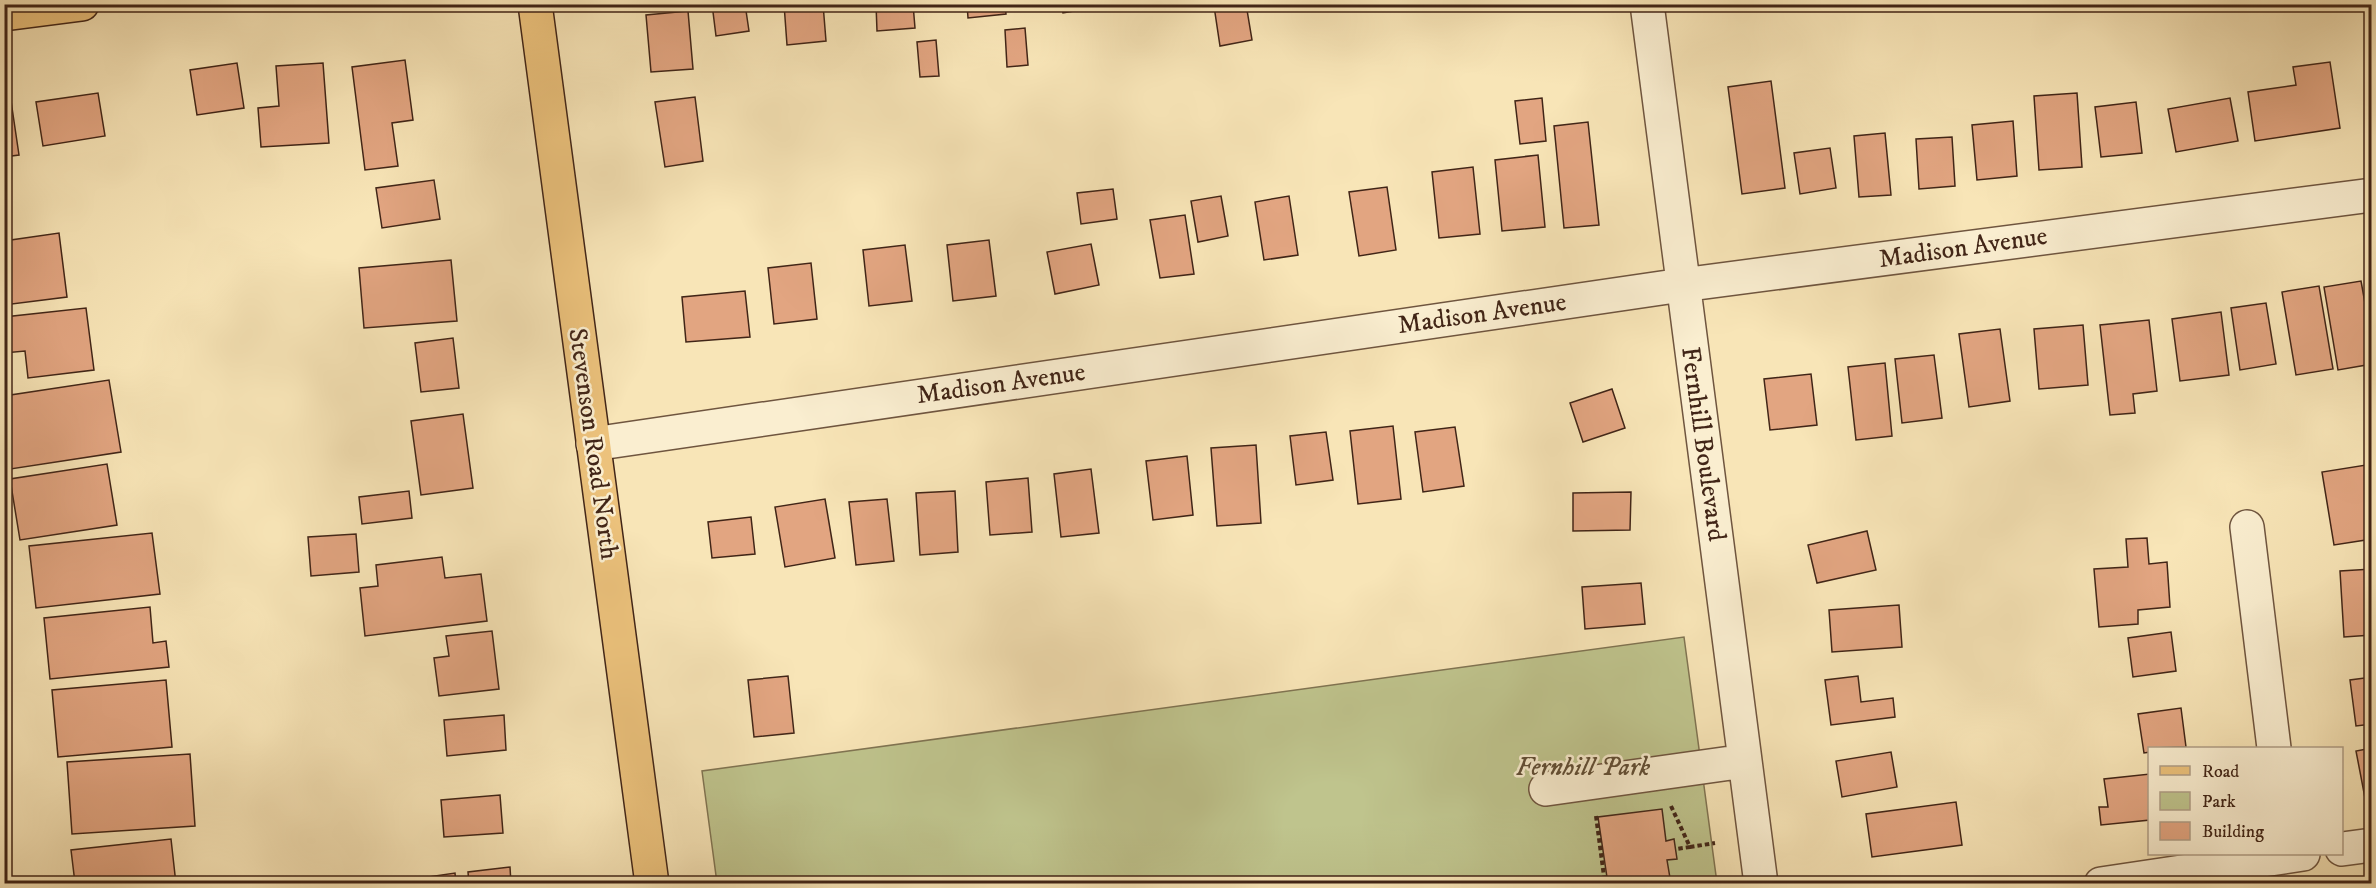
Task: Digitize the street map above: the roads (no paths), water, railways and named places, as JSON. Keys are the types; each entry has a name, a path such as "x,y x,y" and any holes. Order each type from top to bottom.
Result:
{"main road":[{"path":"4,14 81,4"},
{"name":"Stevenson Road North","path":"535,4 651,884"}],"street":[{"name":"Fernhill Boulevard","path":"1647,4 1761,884"},
{"name":"Madison Avenue","path":"593,444 1682,285 2372,195"},
{"path":"2247,527 2274,747"},
{"path":"1546,789 1745,761"},
{"path":"2343,849 2372,845"},
{"path":"2101,884 2292,861"}],"park label":[{"name":"Fernhill Park","path":"1583,767"}]}
